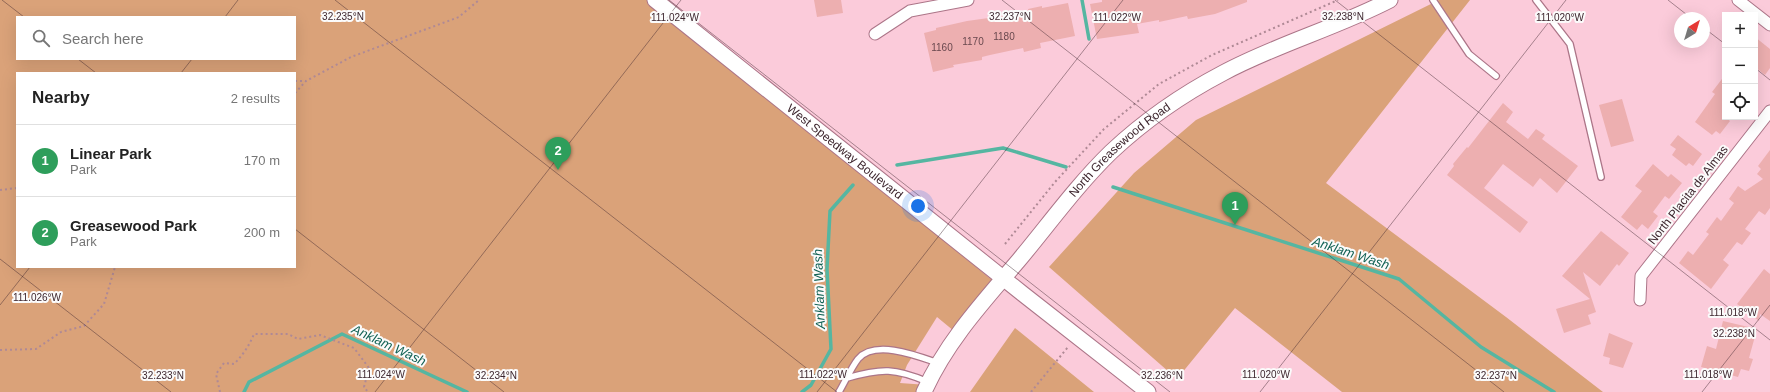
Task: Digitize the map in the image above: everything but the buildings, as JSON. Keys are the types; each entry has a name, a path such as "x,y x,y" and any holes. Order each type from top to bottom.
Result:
{"main road":[{"name":"West Speedway Boulevard","path":"655,0 1148,392"},
{"name":"North Greasewood Road","path":"926,387 939,363 960,332 1074,192 1111,152 1170,104 1223,73 1375,4 1390,0"}],"street":[{"path":"875,34 910,11 968,0"},
{"path":"1738,0 1770,25"},
{"name":"North Placita de Almas","path":"1640,300 1641,276 1770,111"}],"lane":[{"path":"1433,0 1469,54 1496,76"},
{"path":"1536,0 1570,44 1601,177"},
{"path":"839,392 859,358 877,349 906,352 939,363"},
{"path":"848,378 883,370 905,372 926,387"}],"path":[{"path":"296,92 306,82 351,58 459,17 478,0"},
{"path":"296,81 306,82"},
{"path":"0,190 16,188"},
{"path":"0,350 36,349 61,332 84,326 104,304 115,268"},
{"path":"220,392 216,374 224,363 234,364 241,357 250,345 254,334 288,334 298,339 320,335 354,348 369,368 364,387 368,392"},
{"path":"1031,392 1077,336"}],"shaded area":[{"path":"0,0 652,0 998,285 960,336 937,317 907,365 900,383 927,385 925,392 0,392"},
{"path":"1439,0 1470,0 1326,183 1506,317 1603,392 1342,392 1235,308 1177,379 1049,267 1134,173 1196,120"},
{"path":"1015,328 1094,392 970,392"}],"waterway":[{"path":"1082,0 1089,39"},
{"name":"Anklam Wash","path":"897,165 1003,148 1066,167"},
{"name":"Anklam Wash","path":"802,392 811,385 831,349 827,269 830,211 853,185"},
{"name":"Anklam Wash","path":"1113,187 1399,279 1481,347 1554,392"},
{"name":"Anklam Wash","path":"244,392 249,382 342,334 467,392"}],"place":[{"name":"Greasewood Park","path":"558,170"},
{"name":"Linear Park","path":"1235,225"}]}
